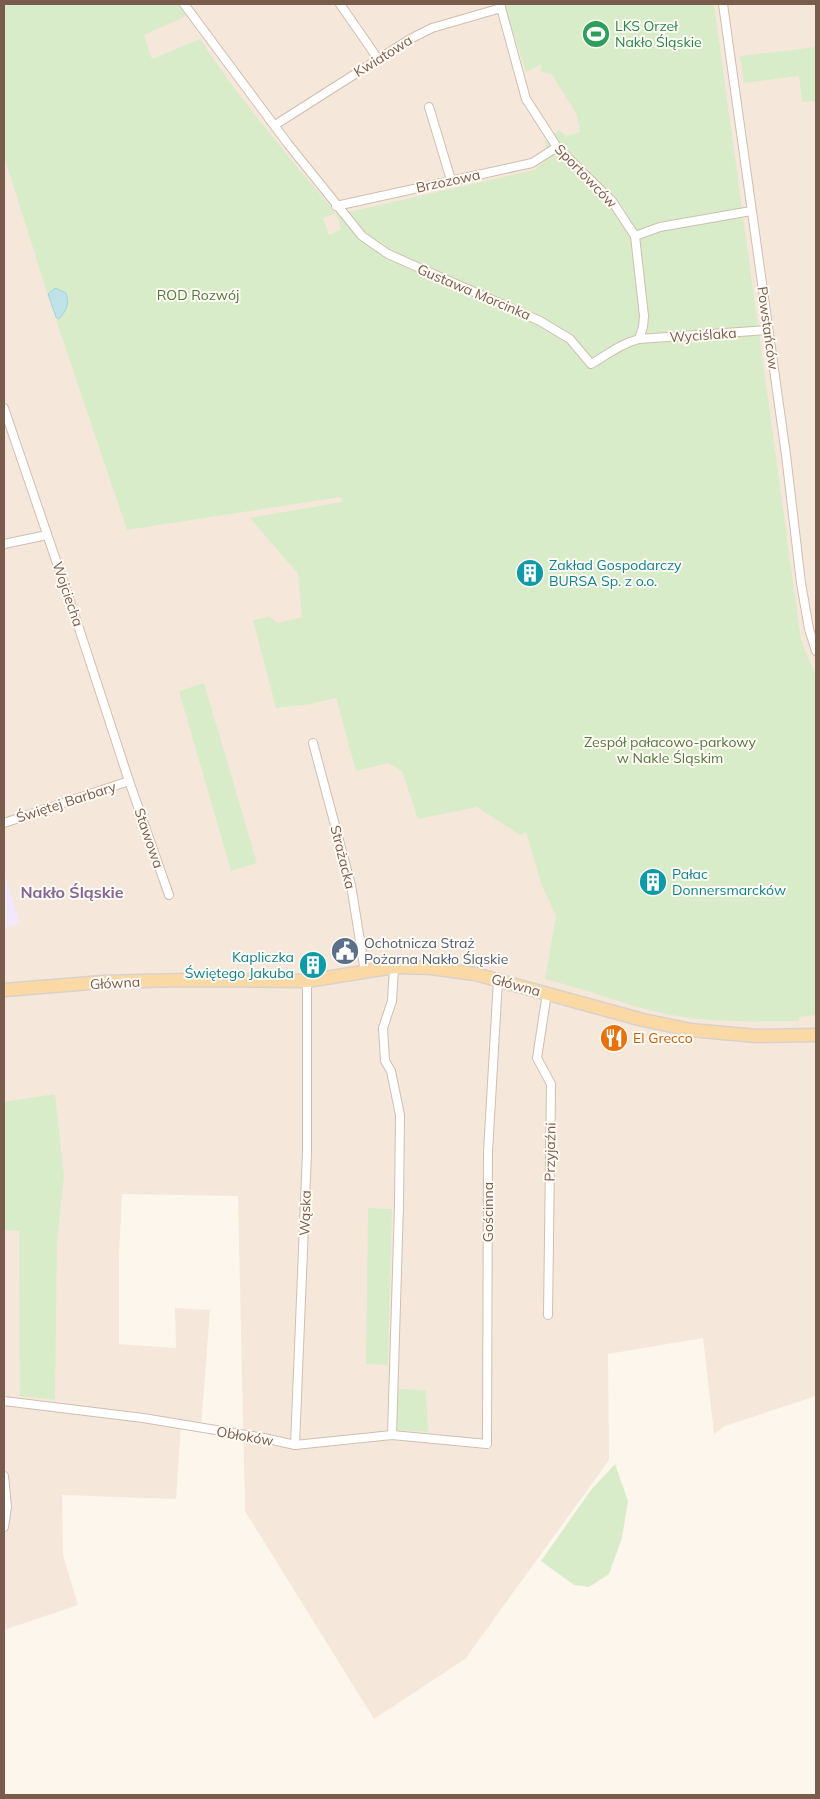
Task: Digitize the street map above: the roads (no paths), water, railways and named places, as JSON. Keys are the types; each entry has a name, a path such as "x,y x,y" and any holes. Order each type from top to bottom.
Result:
{"main road":[{"name":"Główna","path":"4,990 103,982 183,980 307,981 394,967 455,970 643,1020 691,1030 756,1036 816,1035"}],"street":[{"name":"Gustawa Morcinka","path":"184,4 336,206 362,236 388,254 540,321 570,339 591,364 615,348 639,340"},
{"path":"340,4 378,59"},
{"name":"Powstańców","path":"723,4 786,455 801,584 809,629 816,651"},
{"name":"Kwiatowa","path":"274,125 410,39 432,28 501,6"},
{"name":"Sportowców","path":"501,6 526,99 557,147 612,201 635,236"},
{"path":"429,107 451,180"},
{"name":"Brzozowa","path":"336,206 532,163 557,147"},
{"path":"639,340 644,316 635,236 660,227 752,211"},
{"name":"Wyciślaka","path":"639,340 768,330"},
{"name":"Wojciecha","path":"4,408 6,421 76,619 129,781"},
{"path":"4,544 47,535"},
{"name":"Strażacka","path":"313,743 350,885 365,972"},
{"name":"Świętej Barbary","path":"4,823 129,781"},
{"name":"Stawowa","path":"129,781 169,896"},
{"path":"392,1435 400,1115 391,1071 385,1061 383,1028 392,1001 394,967"},
{"name":"Gościnna","path":"487,1444 488,1152 498,980"},
{"name":"Wąska","path":"295,1445 307,1152 307,981"},
{"name":"Przyjaźni","path":"546,993 537,1058 551,1084 548,1315"},
{"name":"Obłoków","path":"4,1401 143,1418 295,1445 392,1435 487,1444"},
{"path":"4,1476 8,1507 4,1527"}],"water":[{"path":"55,288 66,293 68,301 64,313 59,319 56,317 48,294"}],"place":[{"name":"LKS Orzeł Nakło Śląskie","path":"596,34"},
{"name":"Zakład Gospodarczy BURSA Sp. z o.o.","path":"530,573"},
{"name":"Pałac Donnersmarcków","path":"653,882"},
{"name":"Ochotnicza Straż Pożarna Nakło Śląskie","path":"345,951"},
{"name":"Kapliczka Świętego Jakuba","path":"313,965"},
{"name":"El Grecco","path":"614,1038"}],"district":[{"name":"Nakło Śląskie","path":"72,892"}],"park label":[{"name":"ROD Rozwój","path":"198,295"},
{"name":"Zespół pałacowo-parkowy w Nakle Śląskim","path":"670,750"}]}
